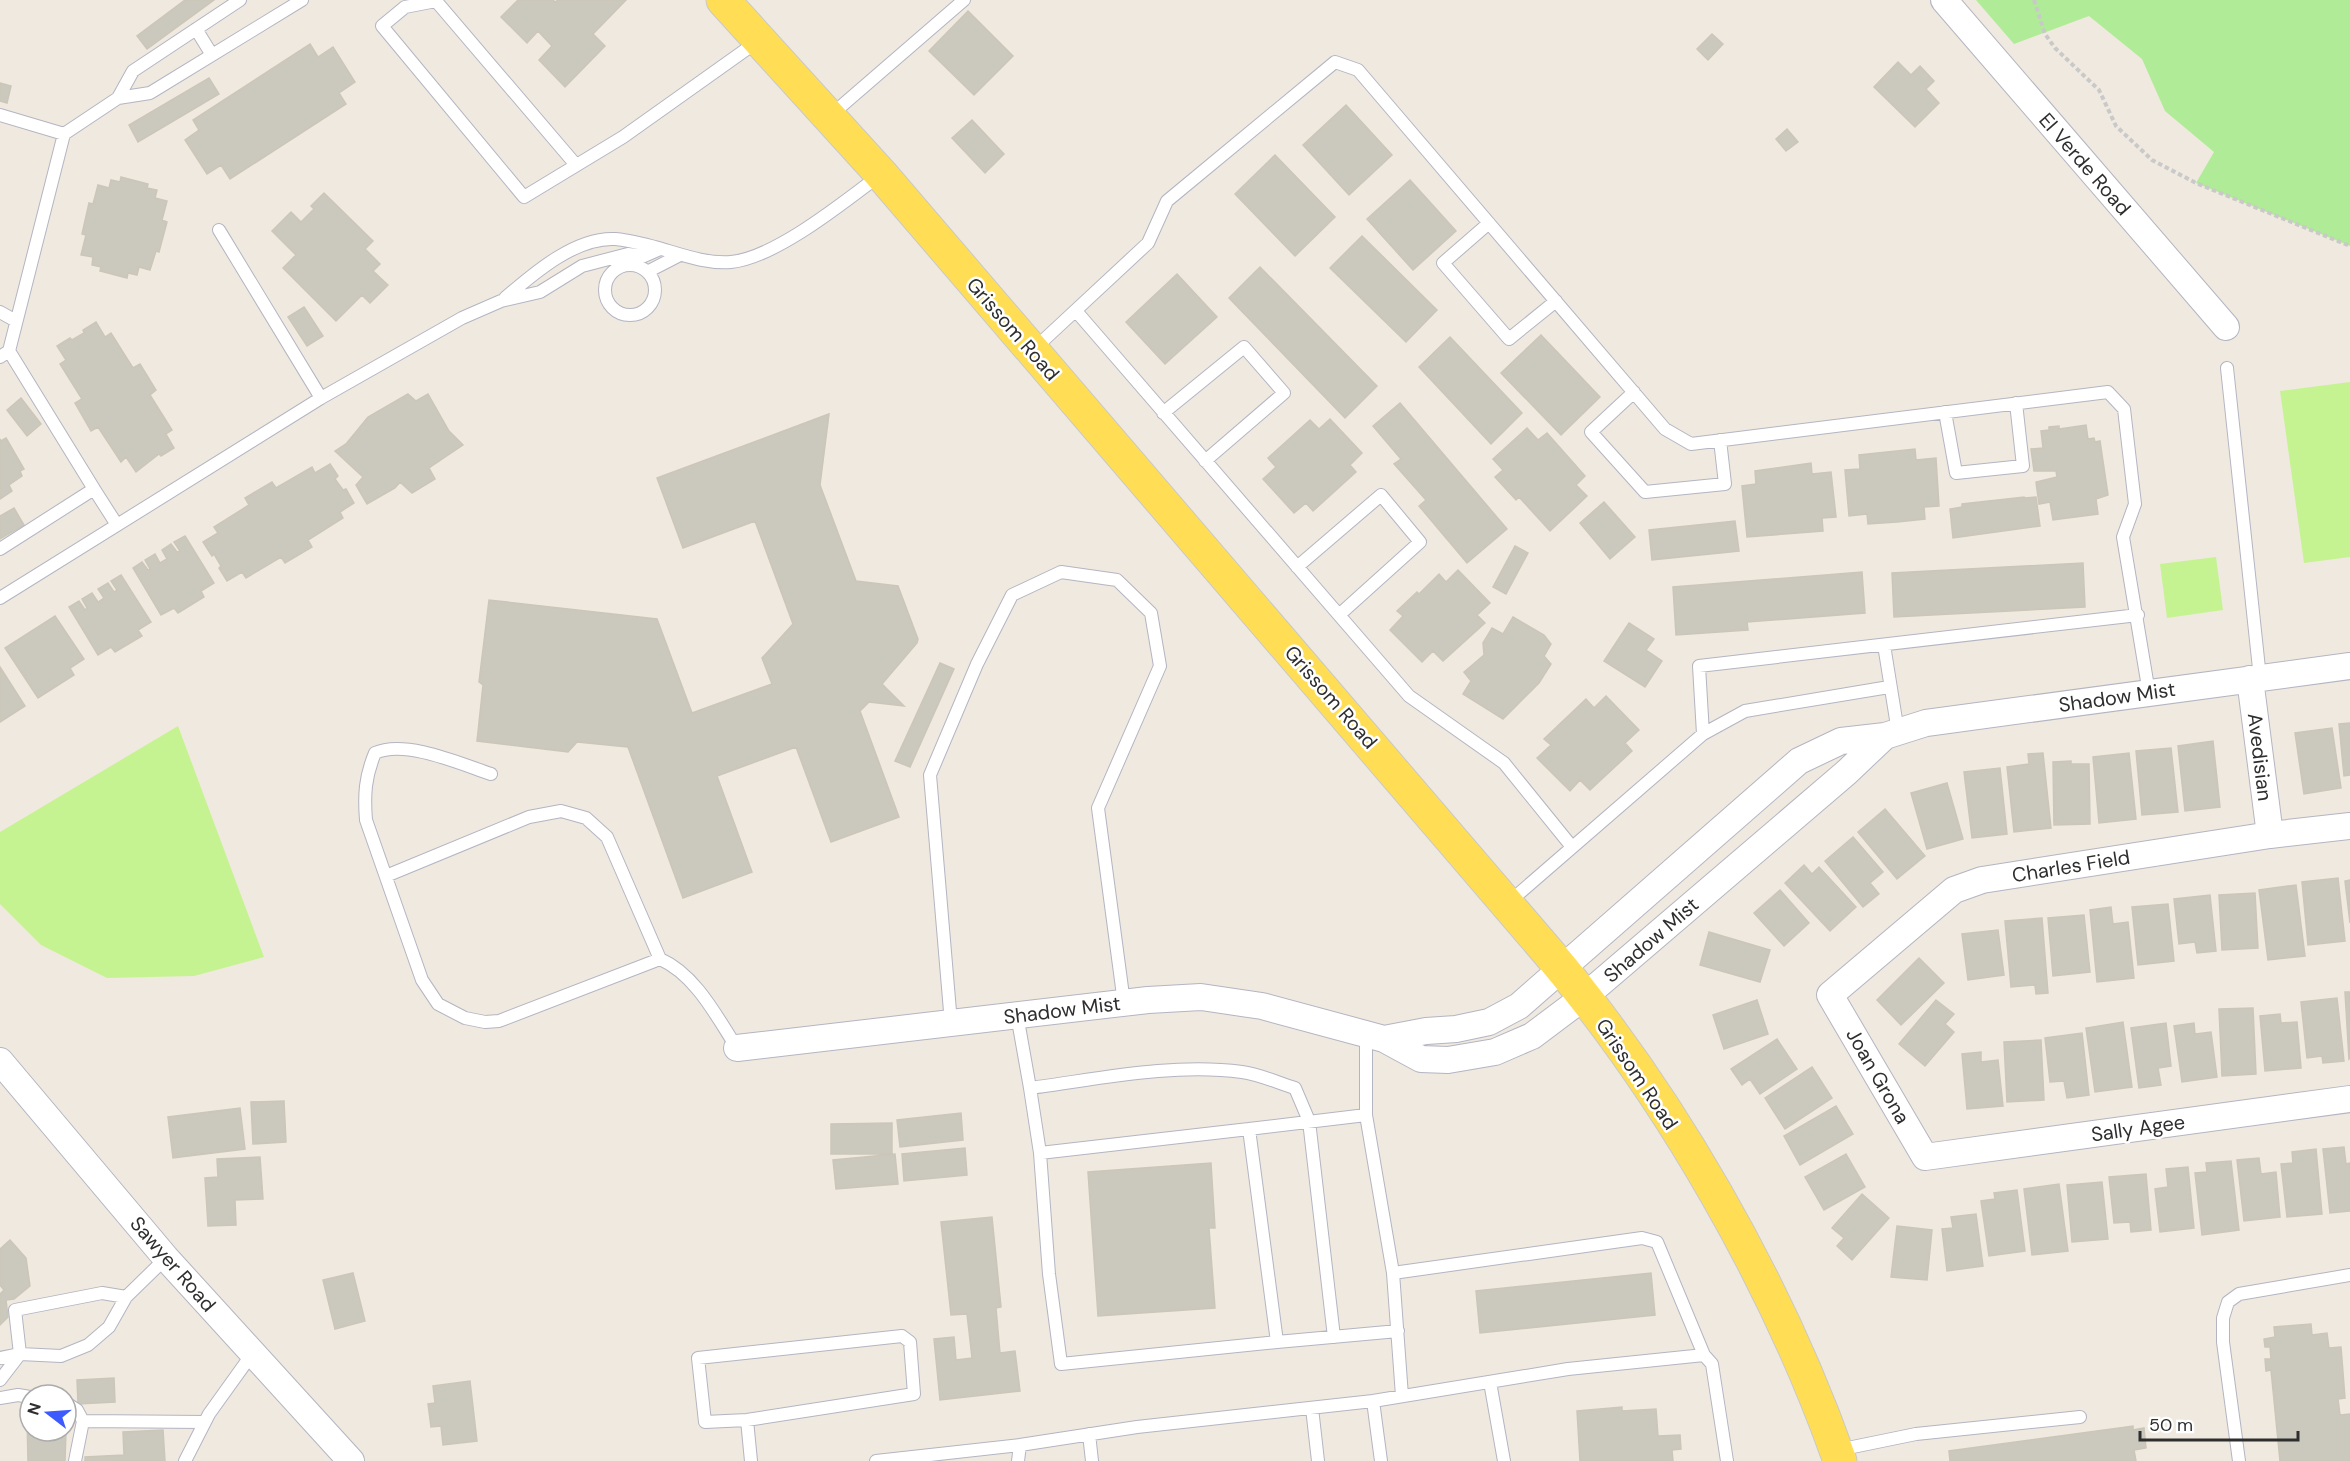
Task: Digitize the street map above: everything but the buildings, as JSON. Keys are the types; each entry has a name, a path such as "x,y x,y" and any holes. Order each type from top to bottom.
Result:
{"main road":[{"name":"Grissom Road","path":"723,0 881,174 1508,904 1584,997 1642,1078 1697,1164 1746,1248 1784,1327 1836,1457"}],"street":[{"name":"El Verde Road","path":"1944,0 2226,327"},
{"name":"Shadow Mist","path":"1375,1037 1426,1030 1456,1029 1489,1022 1519,1006 1799,761 1840,741 1891,734 1926,723 2350,666"},
{"name":"Avedisian","path":"2255,678 2270,835"},
{"name":"Shadow Mist","path":"737,1048 1124,1003 1201,997 1262,1006 1375,1037 1421,1059 1448,1060 1495,1052 1532,1036 1584,997 1891,734"},
{"name":"Charles Field","path":"1830,995 1954,890 1982,880 2270,835 2350,826"},
{"name":"Joan Grona","path":"1830,995 1925,1158"},
{"name":"Sawyer Road","path":"0,1061 166,1258 351,1461"},
{"name":"Sally Agee","path":"1925,1158 2350,1099"}],"lane":[{"path":"118,98 133,71 240,0"},
{"path":"117,525 4,354 16,321 64,134 118,98 150,93 302,0"},
{"path":"830,116 964,0"},
{"path":"576,165 436,1 405,8 382,26 524,197 623,137 759,40"},
{"path":"196,29 212,56"},
{"path":"1032,351 1148,243 1167,201 1335,62 1358,70 1665,429 1690,444 2108,392 2124,409 2135,504 2123,537 2149,693"},
{"path":"0,115 64,134"},
{"path":"501,301 542,267 583,245 614,239 692,259 731,262 769,250 829,213 881,174"},
{"path":"1489,223 1443,263 1509,339 1556,301"},
{"path":"219,230 321,398"},
{"path":"0,598 321,398 462,318 501,301 540,292 582,266 628,254 644,256 660,249"},
{"path":"647,272 680,255"},
{"path":"626,266 633,266 647,272 654,290 647,308 629,315 622,314 611,306 607,300 606,285 613,272 626,266"},
{"path":"1076,311 1409,696 1504,763 1572,847"},
{"path":"0,312 16,321"},
{"path":"1163,412 1244,347 1284,393 1205,460"},
{"path":"2227,368 2255,678"},
{"path":"1634,392 1592,432 1645,492 1725,484 1720,440"},
{"path":"1945,412 1956,474 2023,466 2016,403"},
{"path":"0,549 94,489"},
{"path":"1297,567 1381,495 1420,542 1339,615"},
{"path":"951,1023 930,775 977,664 1012,595 1061,572 1117,580 1151,613 1160,666 1098,808 1124,1003"},
{"path":"1703,734 1699,666 1884,645 2138,621"},
{"path":"1884,645 1891,734"},
{"path":"1508,904 1703,734 1745,711 1889,687"},
{"path":"491,774 429,753 384,749 375,753 367,773 364,794 366,820 422,980 438,1004 465,1017 485,1022 499,1021 660,960 672,964 701,994 737,1048"},
{"path":"386,876 529,817 561,812 586,818 607,837 660,960"},
{"path":"1017,1015 1040,1153 1049,1274 1061,1364 1398,1331"},
{"path":"1375,1037 1366,1115 1393,1273 1402,1396"},
{"path":"1030,1088 1125,1075 1194,1069 1244,1072 1295,1088 1309,1121 1334,1337"},
{"path":"1040,1153 1366,1115"},
{"path":"1249,1130 1277,1342"},
{"path":"1393,1273 1642,1238 1657,1242 1704,1355 1713,1364 1727,1461"},
{"path":"0,1358 20,1354 61,1356 88,1345 109,1327 126,1297 166,1258"},
{"path":"2238,1461 2223,1342 2223,1318 2228,1302 2239,1294 2350,1275"},
{"path":"0,1380 20,1354 15,1310 102,1293 126,1297"},
{"path":"902,1336 910,1342 914,1394 747,1420 705,1422 698,1358 902,1336"},
{"path":"184,1461 205,1422 252,1354"},
{"path":"876,1461 1373,1401 1568,1369 1704,1355"},
{"path":"1490,1382 1504,1461"},
{"path":"0,1398 18,1395"},
{"path":"1373,1401 1381,1461"},
{"path":"1312,1408 1318,1461"},
{"path":"75,1461 83,1421 78,1412"},
{"path":"1836,1457 1916,1434 2080,1417"},
{"path":"747,1420 751,1461"},
{"path":"83,1421 205,1422"},
{"path":"1089,1434 1092,1461"},
{"path":"1018,1461 1020,1444"}],"path":[{"path":"2034,0 2045,34 2055,48 2099,90 2116,126 2152,160 2196,183 2350,246"}],"green space":[{"path":"1976,0 2350,0 2350,246 2196,183 2214,152 2165,111 2142,59 2089,16 2014,44"},
{"path":"2350,382 2350,557 2304,563 2280,391"},
{"path":"2216,557 2223,610 2167,618 2160,564"},
{"path":"178,726 264,957 194,976 107,978 41,945 0,904 0,832"}]}
